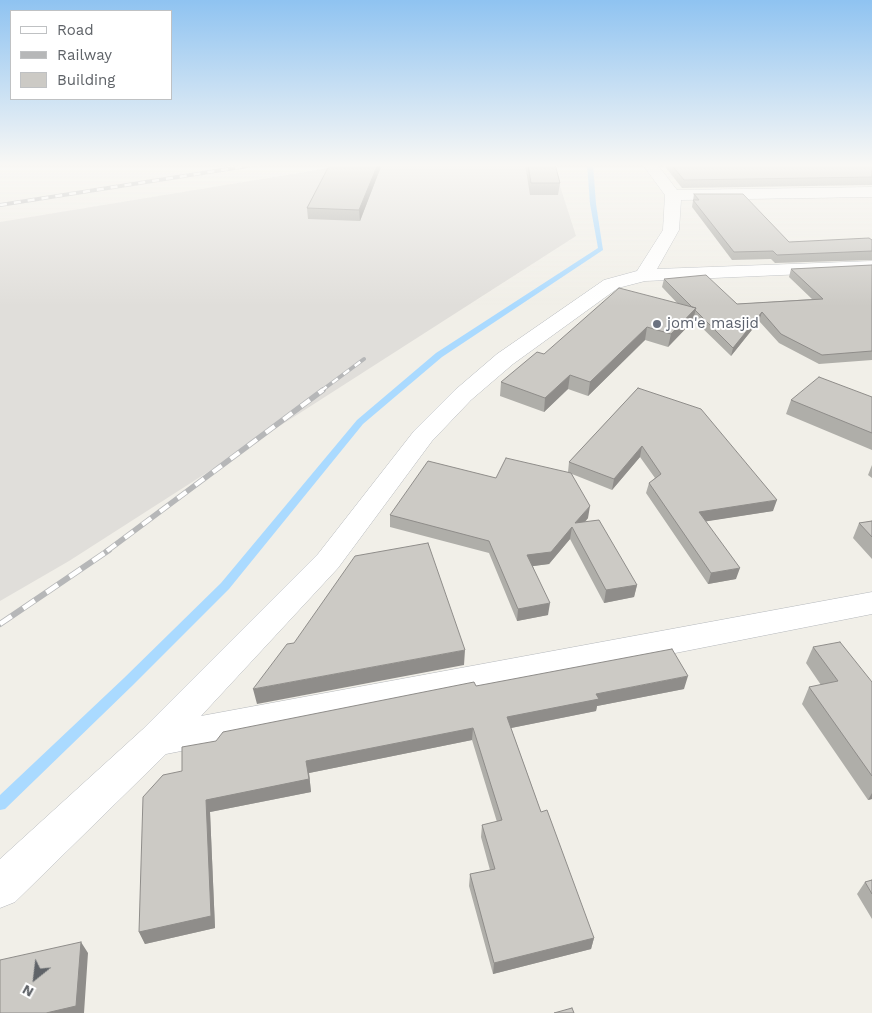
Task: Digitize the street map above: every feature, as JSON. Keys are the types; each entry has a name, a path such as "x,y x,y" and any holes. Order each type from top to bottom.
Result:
{"street":[{"path":"644,276 671,230 672,211"},
{"path":"0,887 156,740 328,562 422,436 456,401 505,359 611,284 644,276 872,266"},
{"path":"156,740 872,603"}],"shaded area":[{"path":"65,211 568,211 576,236 69,561 0,601 0,222"}],"building":[{"path":"702,211 760,211 789,242 869,238 872,240 872,251 777,255 773,251 734,252"},
{"path":"872,265 872,351 822,355 781,334 762,312 733,348 695,310 696,308 692,307 664,279 706,275 737,304 823,299 791,269"},
{"path":"619,288 696,308 671,334 647,327 590,382 570,375 545,398 501,382 537,352 544,354"},
{"path":"819,377 872,397 872,433 791,400"},
{"path":"638,388 701,409 777,500 699,512 740,568 711,573 649,483 661,474 642,446 614,479 569,462"},
{"path":"506,458 571,473 590,506 575,523 599,520 637,585 606,590 572,527 551,552 527,555 550,603 518,609 489,541 390,515 428,461 496,478"},
{"path":"872,521 872,537 859,523"},
{"path":"428,543 465,650 253,689 287,644 294,643 355,556"},
{"path":"840,642 872,682 872,776 809,687 838,681 813,647"},
{"path":"672,649 688,676 596,694 599,699 507,717 541,812 547,810 594,938 494,963 470,874 495,869 482,825 502,820 473,728 306,761 309,779 206,800 211,916 139,932 143,797 163,775 182,771 182,747 216,741 223,732 474,682 476,686"},
{"path":"872,880 872,894 865,882"},
{"path":"81,942 76,1006 46,1013 0,1013 0,960"},
{"path":"572,1008 574,1013 554,1013"}],"waterway":[{"path":"0,804 225,586 360,422 439,355 601,249 594,211"}],"railway":[{"path":"321,391 364,359"},
{"path":"107,551 323,390"},
{"path":"0,624 109,550"}],"place":[{"name":"jom'e masjid","path":"657,324"}]}
